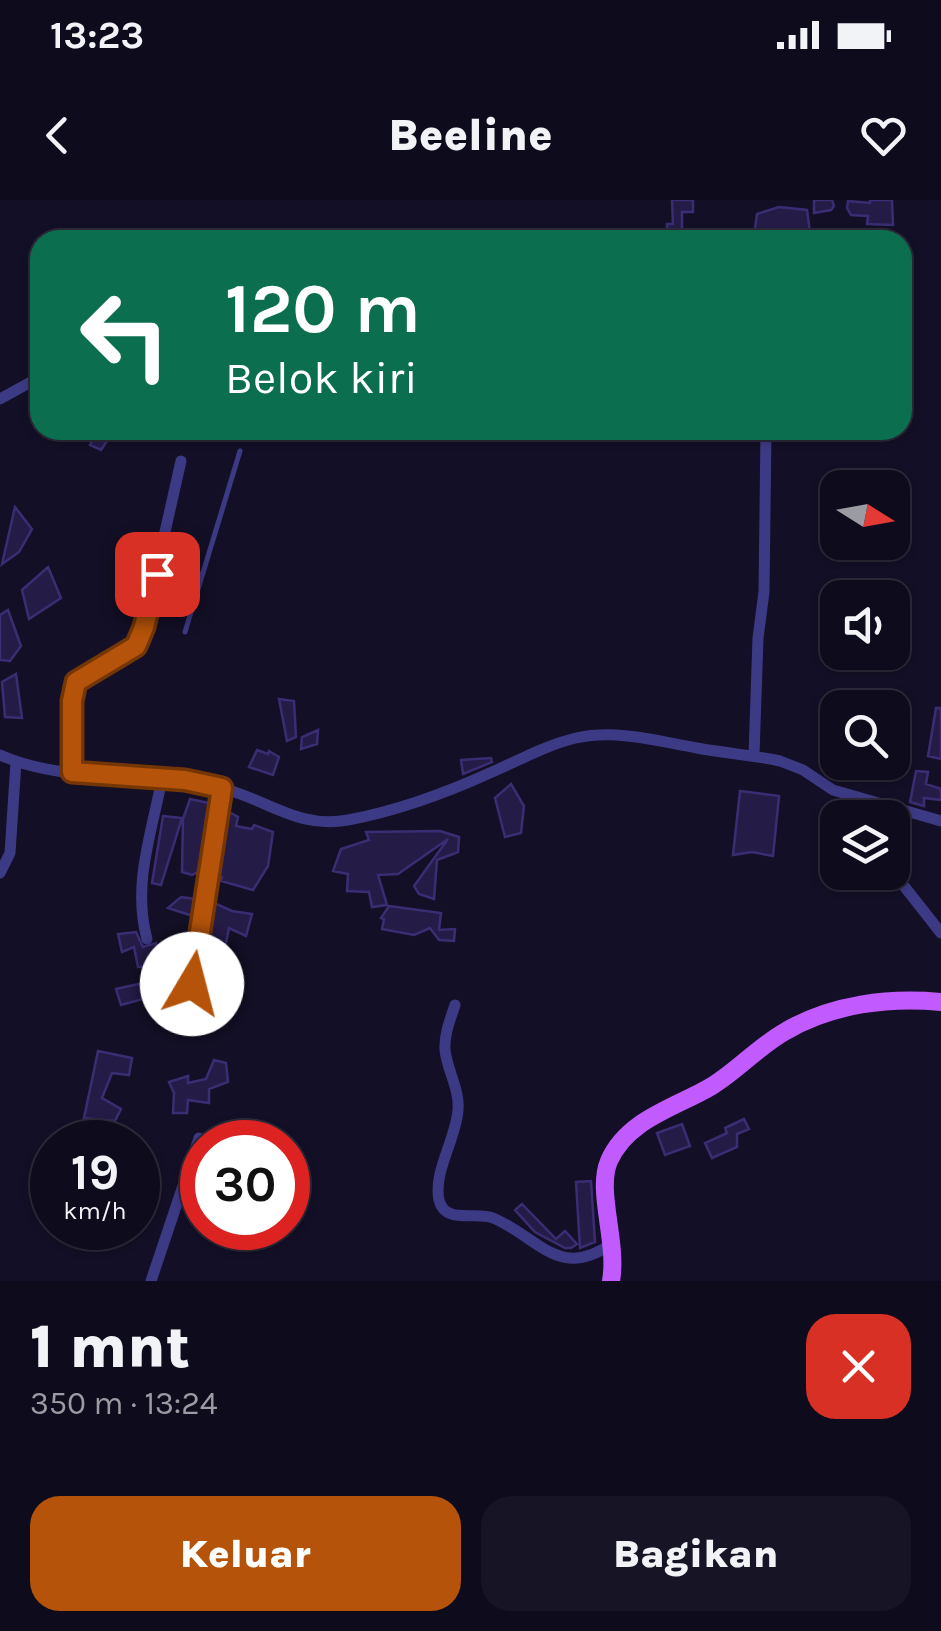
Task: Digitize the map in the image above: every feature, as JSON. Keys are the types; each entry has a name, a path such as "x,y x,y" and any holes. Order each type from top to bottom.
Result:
{"main road":[{"path":"611,1281 615,1260 605,1172 618,1146 647,1120 714,1084 784,1032 804,1022 848,1006 917,1000 941,1002"}],"street":[{"path":"0,399 30,382"},
{"path":"754,755 758,638 764,592 766,440"},
{"path":"72,772 72,701 76,682 136,646 144,627 181,461"},
{"path":"0,755 16,762 72,772 162,778 222,788 286,815 327,823 407,805 578,738 625,736 754,755 804,770 832,790 859,800"},
{"path":"0,872 10,853 16,762"},
{"path":"148,939 140,909 140,886 162,778"},
{"path":"192,984 222,788"},
{"path":"910,815 941,821"},
{"path":"907,890 941,933"},
{"path":"455,1005 445,1049 459,1104 455,1133 440,1177 439,1201 454,1216 491,1216 546,1268"},
{"path":"151,1281 180,1195"},
{"path":"597,1266 613,1241"}],"lane":[{"path":"185,632 240,451"},
{"path":"163,548 202,576"}],"building":[{"path":"672,200 693,200 693,212 682,212 682,230 667,230 667,224 673,224"},
{"path":"814,200 832,200 834,206 814,213"},
{"path":"892,200 893,225 867,224 868,216 851,215 847,208 848,201"},
{"path":"779,207 807,210 810,230 756,230 757,214"},
{"path":"93,440 108,440 101,450 90,445"},
{"path":"15,507 32,529 19,552 2,564"},
{"path":"48,567 61,598 29,619 22,590"},
{"path":"8,610 21,646 10,661 0,660 0,615"},
{"path":"16,674 22,718 5,717 2,682"},
{"path":"279,699 294,701 296,737 287,741"},
{"path":"936,708 941,708 941,759 928,756"},
{"path":"318,730 317,744 301,749 302,737"},
{"path":"257,750 279,757 273,775 249,767"},
{"path":"491,758 492,762 463,774 461,760"},
{"path":"916,771 928,772 926,784 941,789 941,800 924,798 924,806 910,802"},
{"path":"511,784 524,806 521,833 505,837 495,798"},
{"path":"740,791 779,796 773,856 752,852 733,855"},
{"path":"190,799 209,803 210,807 200,871 192,875 182,872 183,819"},
{"path":"229,812 238,817 236,826 252,829 254,825 273,832 268,866 253,890 221,881 218,876"},
{"path":"163,816 182,818 161,885 152,883"},
{"path":"440,831 459,837 458,852 437,860 434,899 419,894 414,886 448,839 398,874 378,875 387,905 372,907 369,892 347,891 348,874 333,871 341,849 369,840 366,832"},
{"path":"181,897 196,899 193,916 168,908"},
{"path":"214,903 252,914 246,936 229,928 226,943 214,954 209,934"},
{"path":"389,906 441,913 439,930 455,929 454,941 439,940 430,928 414,935 382,929 381,918"},
{"path":"136,932 143,947 156,943 159,988 151,1002 143,999 121,1005 116,989 143,983 144,966 138,967 134,947 122,952 118,934"},
{"path":"98,1051 132,1058 129,1075 112,1073 102,1098 121,1109 116,1120 84,1118"},
{"path":"214,1060 226,1063 228,1082 209,1089 209,1103 188,1100 187,1113 173,1113 174,1093 169,1082 188,1076 188,1083 206,1079"},
{"path":"744,1119 749,1129 737,1134 737,1147 712,1158 705,1143 727,1133 725,1128"},
{"path":"682,1124 690,1146 665,1155 657,1133"},
{"path":"591,1181 595,1242 580,1248 576,1182"},
{"path":"522,1204 556,1239 565,1231 577,1244 565,1248 535,1232 515,1210"}],"route":[{"path":"157,574 136,646 122,658 87,672 76,682 72,701 72,772 185,780 222,788 192,984"}]}
